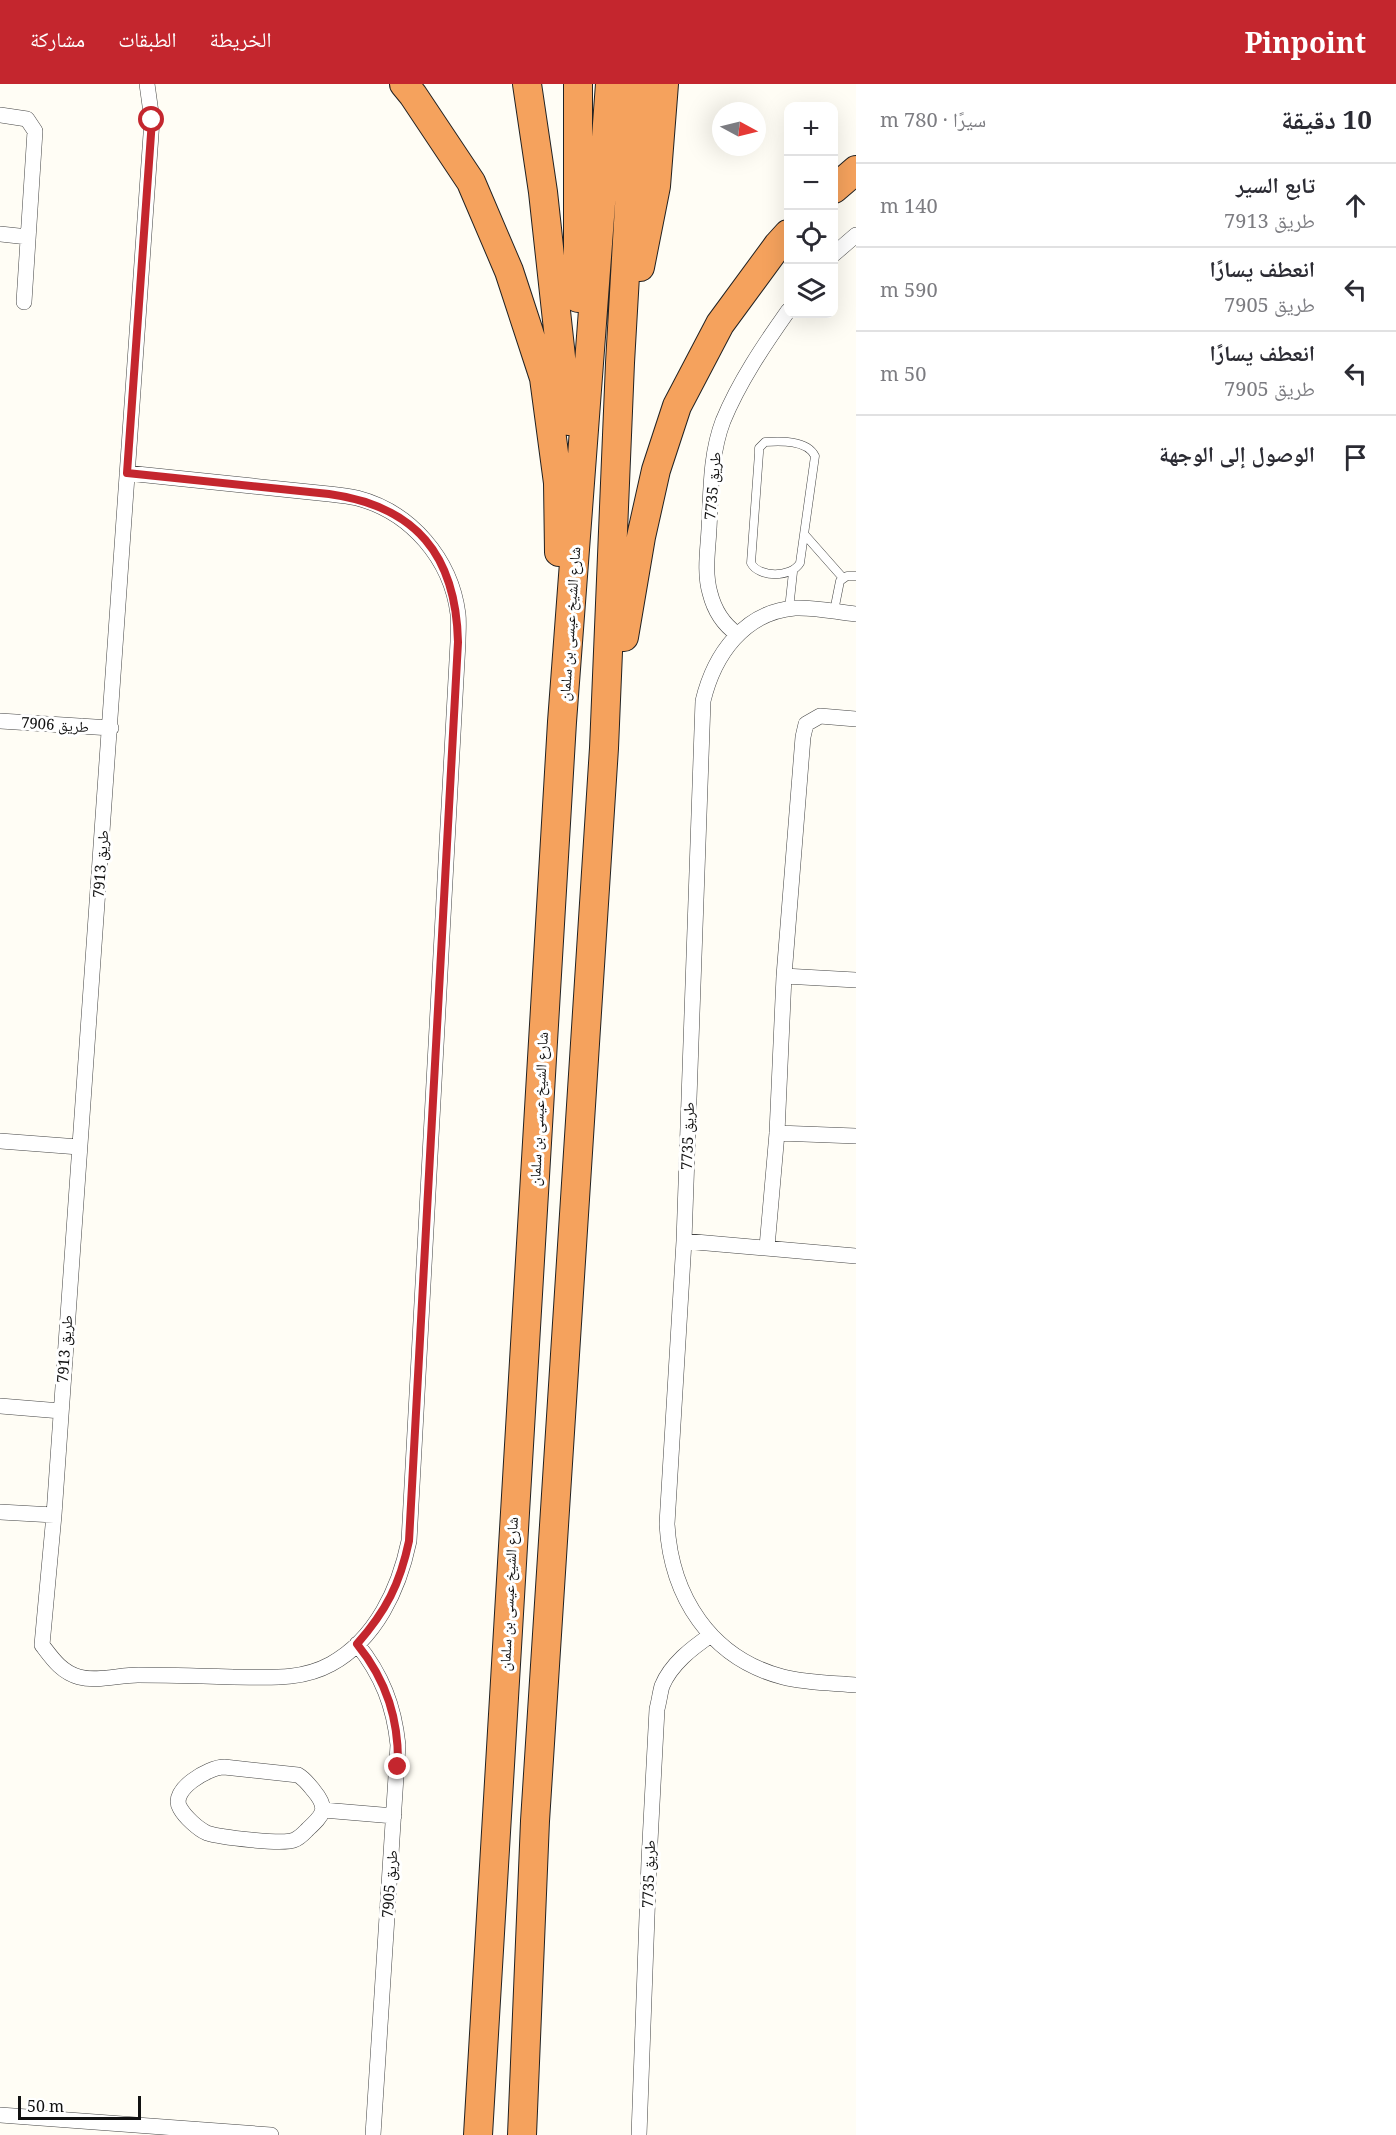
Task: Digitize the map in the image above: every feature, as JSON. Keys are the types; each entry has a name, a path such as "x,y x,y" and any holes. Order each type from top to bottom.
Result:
{"highway":[{"path":"404,84 471,182 509,271 544,378 558,483 562,722"},
{"path":"527,84 555,290 571,459 576,544"},
{"path":"578,84 580,489"},
{"name":"شارع الشيخ عيسى بن سلمان","path":"478,2135 562,722 610,84"},
{"path":"522,2135 535,1821 604,748 620,363 636,84"},
{"path":"620,363 656,186 664,84"},
{"path":"838,186 856,170"},
{"path":"604,748 641,537 656,470 677,406 720,324 784,239"}],"street":[{"name":"طريق 7913","path":"147,84 152,120 111,728 54,1515 42,1645 61,1669 81,1678 136,1675 286,1678 318,1670 332,1663 357,1644"},
{"path":"0,115 27,119 35,131 24,302"},
{"path":"0,234 28,237"},
{"path":"838,251 856,235"},
{"name":"طريق 7735","path":"737,634 719,614 710,596 706,575 714,456 720,431 730,406 756,359 784,318"},
{"path":"127,473 329,494 356,498 382,507 405,521 431,547 441,562 452,587 458,614 409,1541 404,1564 386,1607 357,1644"},
{"path":"793,609 856,614"},
{"name":"طريق 7735","path":"793,609 765,616 737,634 719,658 712,672 701,716 684,1241 667,1524 668,1542 671,1561 684,1597 711,1635 732,1653 764,1671 800,1680 856,1685"},
{"path":"767,1247 777,1133 784,976 803,737 807,724 820,716 856,719"},
{"name":"طريق 7906","path":"0,721 111,728"},
{"path":"784,976 856,980"},
{"path":"777,1133 856,1136"},
{"path":"0,1141 79,1147"},
{"path":"684,1241 856,1256"},
{"path":"0,1406 61,1411"},
{"path":"0,1512 54,1515"},
{"name":"طريق 7735","path":"639,2135 657,1709 663,1685 676,1664 692,1648 711,1635"},
{"name":"طريق 7905","path":"357,1644 371,1661 382,1681 396,1723 398,1745 373,2135"},
{"path":"224,1767 298,1775 320,1798 323,1810 319,1819 300,1837 285,1842 216,1835 207,1832 182,1812 178,1800 183,1789 206,1771 224,1767"},
{"path":"323,1810 394,1816"},
{"path":"0,2115 271,2135"}],"lane":[{"path":"793,572 781,574 760,571 751,562 759,448 765,442 804,445 809,447 814,456 800,563 793,572 793,609"},
{"path":"805,535 843,578"},
{"path":"834,611 838,584 847,576 856,576"}],"route":[{"path":"152,120 127,473 329,494 356,498 382,507 405,521 426,540 441,562 452,587 458,614 409,1541 397,1586 373,1626 357,1644 371,1661 390,1701 396,1723 398,1767"}]}
